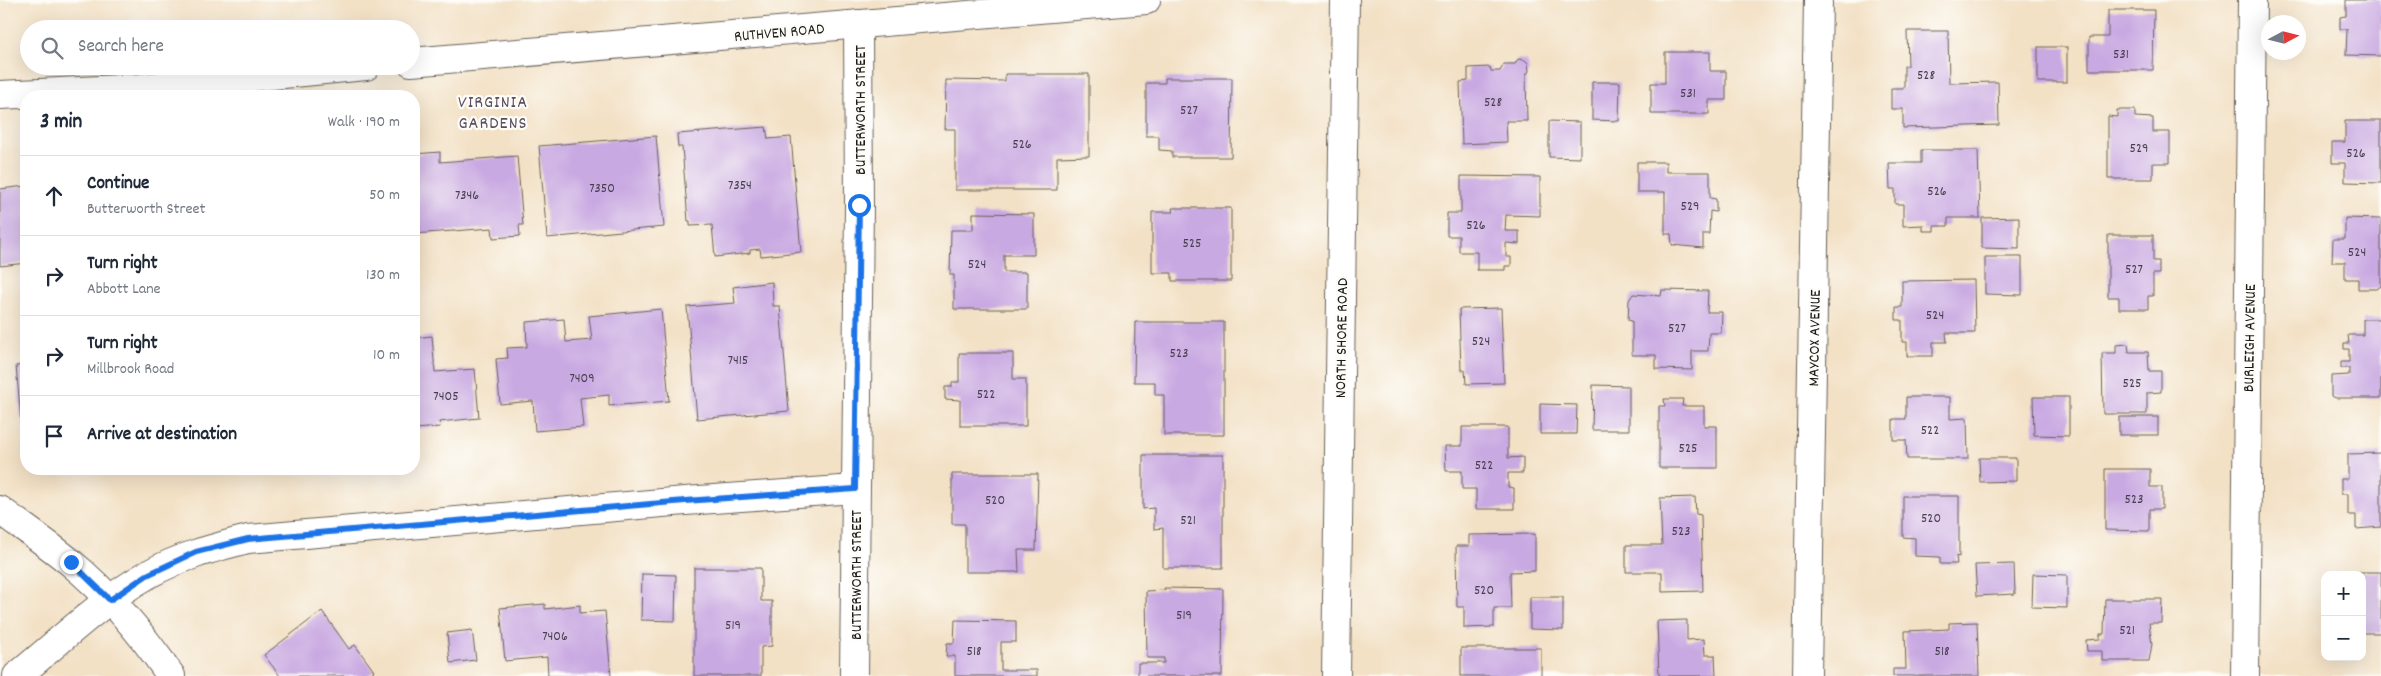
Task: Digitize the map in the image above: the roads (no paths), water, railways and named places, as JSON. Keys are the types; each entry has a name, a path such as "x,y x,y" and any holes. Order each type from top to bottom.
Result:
{"street":[{"name":"RUTHVEN ROAD","path":"420,61 1146,0"},
{"name":"NORTH SHORE ROAD","path":"1336,676 1345,0"},
{"name":"MAYCOX AVENUE","path":"1807,676 1818,0"},
{"name":"BURLEIGH AVENUE","path":"2245,676 2252,0"},
{"name":"BUTTERWORTH STREET","path":"854,676 859,205 858,24"},
{"path":"100,90 274,75"},
{"path":"0,95 20,94"},
{"path":"17,676 110,600 147,575 196,552 248,539 685,501 855,489"},
{"path":"0,510 71,562 110,600 155,653 171,676"}],"district":[{"name":"VIRGINIA GARDENS","path":"493,111"}]}
